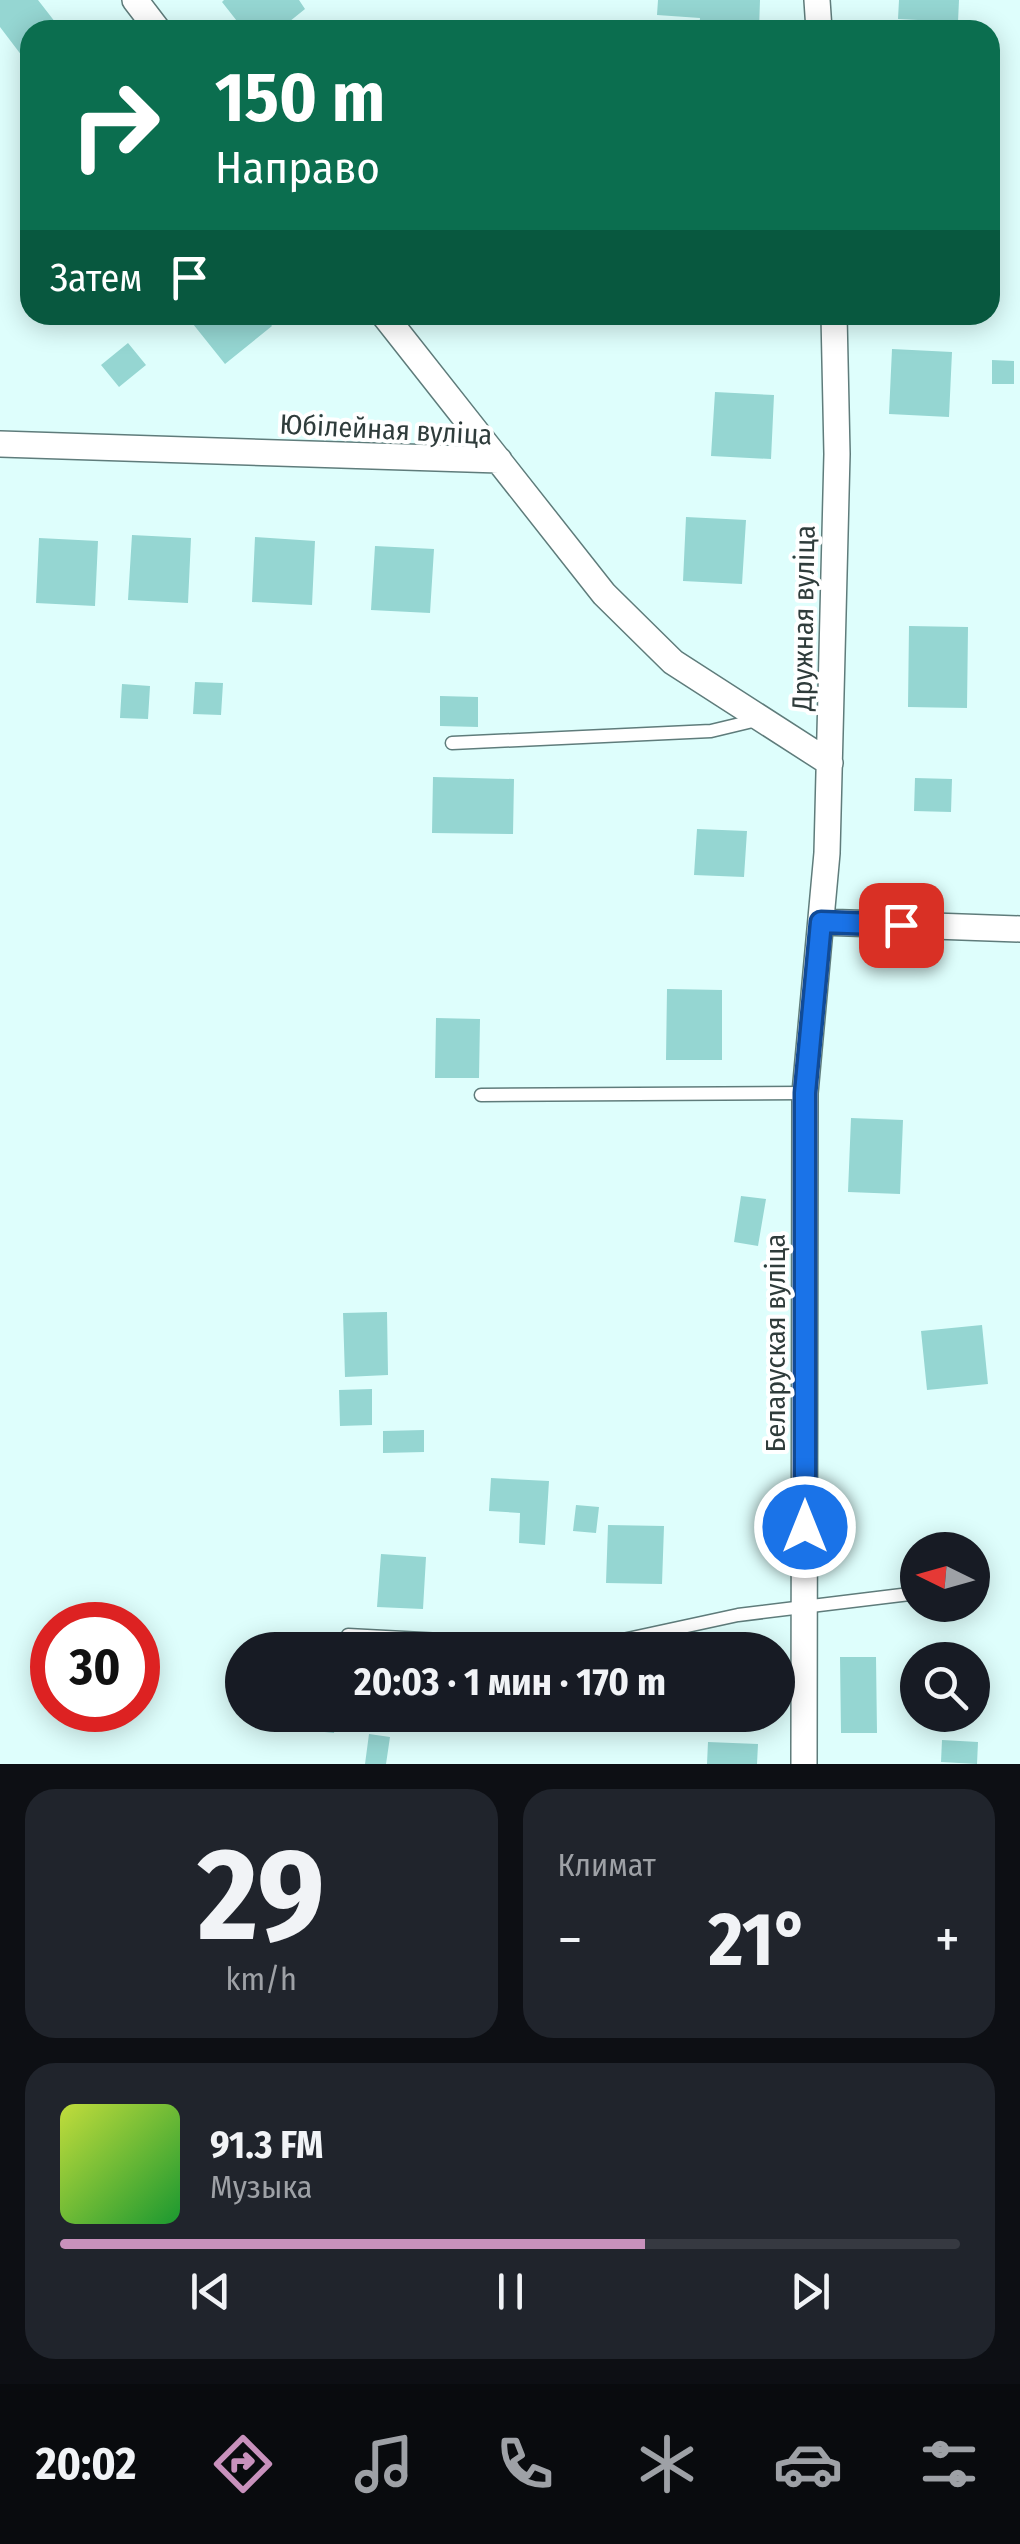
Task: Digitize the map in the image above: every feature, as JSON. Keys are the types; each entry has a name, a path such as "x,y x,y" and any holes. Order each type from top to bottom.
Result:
{"street":[{"path":"135,0 150,20"},
{"path":"392,325 499,460"},
{"name":"Дружная вуліца","path":"821,922 827,853 837,454 834,325"},
{"name":"Юбілейная вуліца","path":"0,444 499,460 604,594 674,662 830,762"},
{"path":"821,922 1020,929"},
{"name":"Беларуская вуліца","path":"804,1764 805,1093 821,922"}],"lane":[{"path":"452,743 710,731 764,718"},
{"path":"481,1095 805,1093"},
{"path":"662,1632 738,1615 900,1594"}],"building":[{"path":"0,0 38,0 54,20 20,20 20,53 0,27"},
{"path":"299,0 305,9 291,20 236,20 222,2"},
{"path":"658,0 760,0 759,20 657,15"},
{"path":"899,0 959,0 958,20 898,19"},
{"path":"194,325 271,325 272,326 225,364"},
{"path":"128,343 146,365 119,387 101,365"},
{"path":"892,349 952,352 949,417 889,414"},
{"path":"992,360 1014,361 1014,384 992,384"},
{"path":"715,392 774,395 771,459 711,456"},
{"path":"686,517 746,520 742,584 683,581"},
{"path":"132,535 191,538 188,603 128,600"},
{"path":"255,537 315,541 312,605 252,602"},
{"path":"39,538 98,541 95,606 36,603"},
{"path":"375,546 434,549 430,613 371,610"},
{"path":"909,626 968,627 967,708 908,707"},
{"path":"195,682 223,683 221,715 193,714"},
{"path":"122,684 150,686 148,719 120,718"},
{"path":"440,696 478,697 478,727 440,726"},
{"path":"433,777 514,779 513,834 432,833"},
{"path":"915,778 952,779 951,812 914,811"},
{"path":"697,829 747,831 744,877 694,875"},
{"path":"667,989 722,990 722,1060 666,1060"},
{"path":"436,1018 480,1019 479,1078 435,1078"},
{"path":"851,1118 903,1120 900,1194 848,1192"},
{"path":"741,1196 766,1199 758,1246 734,1242"},
{"path":"387,1312 388,1375 345,1377 343,1313"},
{"path":"982,1325 988,1384 927,1390 921,1331"},
{"path":"372,1389 372,1425 340,1426 339,1390"},
{"path":"424,1430 424,1452 383,1453 383,1431"},
{"path":"491,1478 549,1481 545,1545 519,1543 520,1513 489,1511"},
{"path":"576,1505 599,1507 596,1533 573,1531"},
{"path":"608,1525 664,1526 662,1584 606,1583"},
{"path":"381,1554 426,1557 423,1609 377,1607"},
{"path":"840,1657 876,1657 877,1733 841,1733"},
{"path":"369,1734 390,1737 386,1764 365,1764"},
{"path":"942,1740 978,1742 977,1764 941,1762"},
{"path":"708,1742 758,1744 757,1764 707,1764"}],"route":[{"path":"805,1527 805,1093 821,922 901,925"}]}
